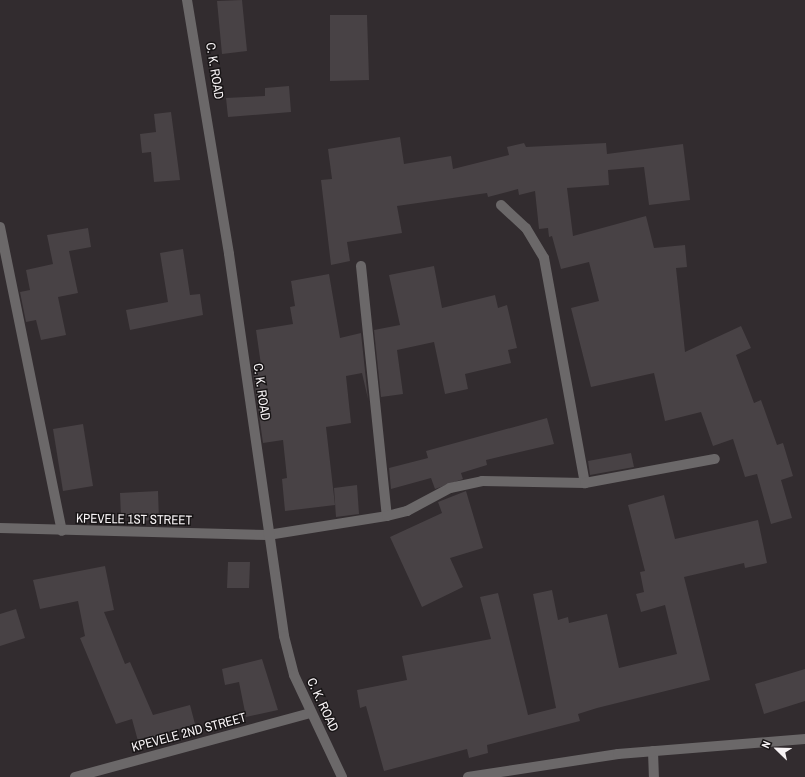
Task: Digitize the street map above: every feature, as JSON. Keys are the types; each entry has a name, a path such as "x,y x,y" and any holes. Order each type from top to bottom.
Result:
{"street":[{"name":"C. K. ROAD","path":"187,0 226,238 268,535 288,656 310,713 342,777"},
{"path":"501,205 526,228 544,258 586,483"},
{"path":"0,227 62,531"},
{"path":"361,266 387,516"},
{"name":"KPEVELE 1ST STREET","path":"0,528 62,531 268,535 387,516 407,511 450,488 482,481 586,483 716,458"},
{"name":"KPEVELE 2ND STREET","path":"75,777 310,713"},
{"path":"468,777 653,751 805,739"},
{"path":"653,751 654,777"}],"building":[{"path":"242,0 247,51 222,54 217,1"},
{"path":"330,15 367,15 369,80 330,81"},
{"path":"289,86 291,112 228,117 226,98 265,96 265,88"},
{"path":"171,112 180,180 154,182 151,152 142,153 140,134 156,132 154,114"},
{"path":"400,137 404,164 451,156 453,169 509,155 507,147 524,143 526,147 606,143 607,154 683,144 690,200 649,205 644,167 608,170 609,185 567,188 573,236 646,216 654,248 685,245 687,267 676,268 685,352 741,326 751,348 736,355 754,403 761,400 777,445 783,443 793,476 781,480 792,518 771,524 757,474 745,477 733,439 713,446 701,412 665,421 654,373 591,387 571,308 599,301 589,262 561,269 552,236 549,237 548,228 539,229 535,191 519,195 518,189 488,197 487,193 397,206 402,233 347,242 350,261 331,265 321,180 332,179 328,149"},
{"path":"88,228 91,247 69,251 78,293 58,297 66,335 41,340 36,320 26,322 20,292 30,290 26,270 53,264 47,235"},
{"path":"183,249 190,295 200,294 203,315 130,330 126,310 168,302 160,253"},
{"path":"434,266 442,308 495,295 498,308 507,305 517,348 508,350 511,363 465,374 468,389 445,394 434,342 397,350 403,394 381,397 374,330 400,325 389,275"},
{"path":"329,274 340,338 361,333 368,399 362,373 346,376 351,423 326,427 335,505 285,511 282,479 287,478 283,440 263,443 252,366 261,365 256,330 293,324 290,307 295,306 291,281"},
{"path":"547,418 554,444 486,460 487,465 461,473 463,479 435,489 431,478 391,489 389,468 428,458 426,451"},
{"path":"83,424 93,486 63,491 53,429"},
{"path":"631,453 634,467 590,475 588,461"},
{"path":"357,485 359,514 336,517 334,488"},
{"path":"158,491 159,520 134,521 134,516 121,517 120,493"},
{"path":"466,491 483,548 450,558 463,587 422,607 390,537 442,513 438,502"},
{"path":"664,495 675,539 758,520 767,563 745,568 744,563 684,577 710,680 578,714 580,721 487,745 488,753 469,758 467,749 384,771 366,706 360,708 357,690 407,680 402,656 491,639 480,597 498,593 528,715 556,708 533,594 552,590 558,620 568,617 569,623 607,614 619,668 677,654 665,605 641,612 636,594 644,592 640,572 645,571 628,505"},
{"path":"228,562 250,562 249,588 227,588"},
{"path":"105,566 114,610 104,612 125,664 130,662 153,715 190,705 195,724 138,741 132,719 116,724 80,638 85,636 78,601 40,609 33,580"},
{"path":"16,609 25,638 0,646 0,614"},
{"path":"262,659 278,710 246,717 239,682 225,685 222,669"},
{"path":"805,669 805,701 764,714 755,684"}]}
